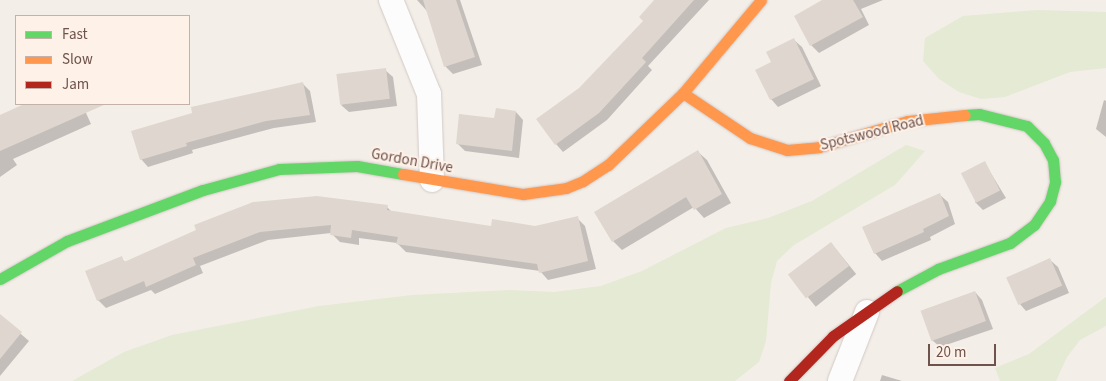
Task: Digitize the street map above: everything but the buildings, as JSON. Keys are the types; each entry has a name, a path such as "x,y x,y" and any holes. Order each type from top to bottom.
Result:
{"street":[{"path":"390,0 428,94 432,180"},
{"name":"Gordon Drive","path":"0,279 67,241 244,176 287,169 357,166 523,194 566,188 584,181 608,165 683,93 761,0"},
{"name":"Spotswood Road","path":"683,93 750,138 787,150 819,147 908,121 978,114 1027,126 1044,143 1053,160 1054,182 1050,201 1034,225 1010,244 938,269 868,312 832,336 789,381"},
{"path":"840,381 868,312"}],"green space":[{"path":"1037,10 1106,12 1106,68 1070,72 1005,97 981,99 959,92 939,79 923,61 925,38 963,16"},
{"path":"906,145 925,151 895,185 794,245 777,261 771,283 766,341 759,362 735,381 72,381 124,352 172,335 319,306 412,295 509,290 554,292 601,286 642,271 726,228 768,218 812,201"},
{"path":"1106,297 1106,326 1080,340 1067,357 1056,381 1000,381 995,368 1029,354"}],"traffic: fast":[{"path":"897,291 938,269 1010,243 1034,225 1050,201 1055,182 1053,160 1044,143 1027,126 979,114 965,115"},
{"path":"0,279 67,241 203,190 279,169 357,166 403,174"}],"traffic: slow":[{"path":"403,174 523,194 566,188 583,181 608,165 683,93 761,0"},
{"path":"683,93 750,138 787,150 819,147 908,121 965,115"}],"traffic: jam":[{"path":"789,381 833,336 897,291"}]}
